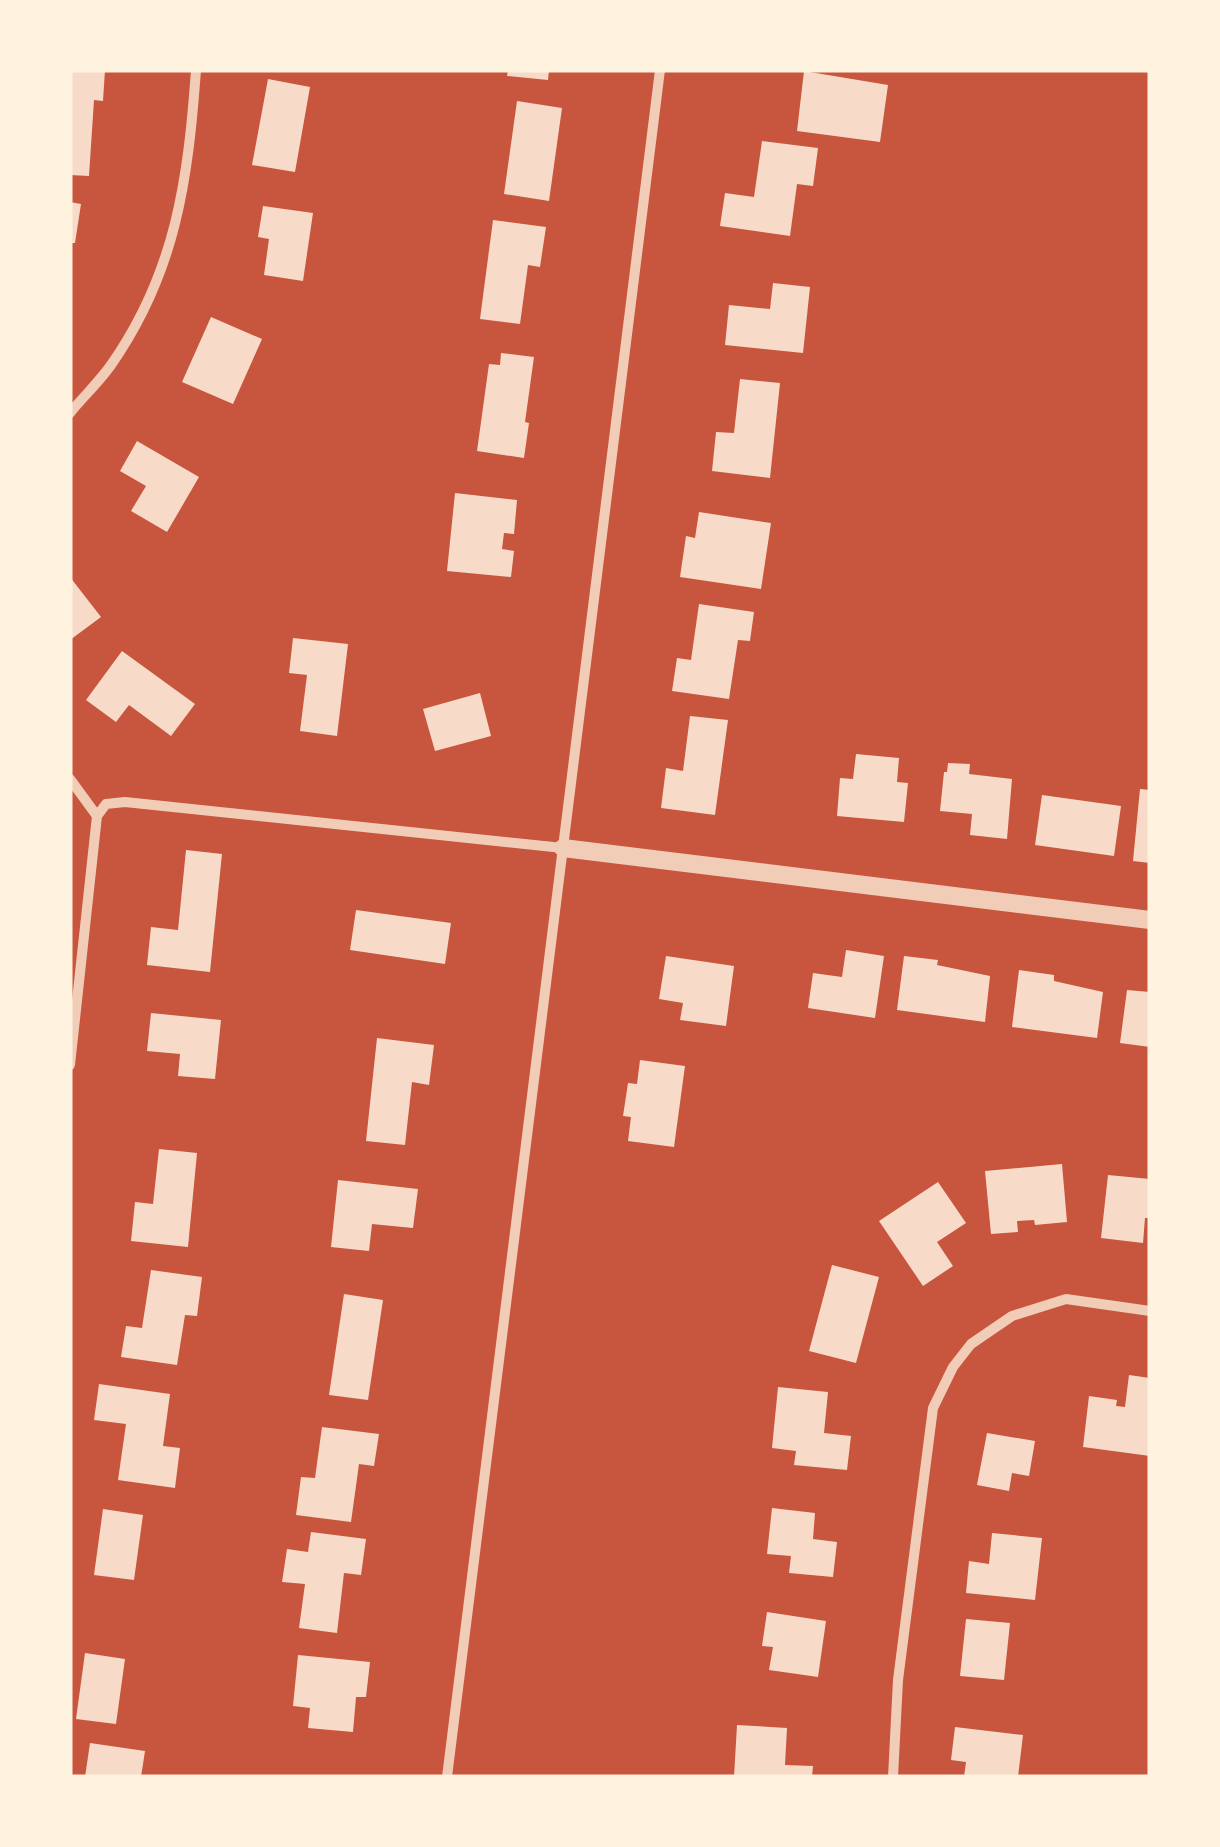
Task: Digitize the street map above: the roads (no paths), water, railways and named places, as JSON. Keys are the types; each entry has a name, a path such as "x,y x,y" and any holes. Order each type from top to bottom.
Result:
{"street":[{"path":"70,412 110,366 145,306 166,259 188,166 196,70"},
{"path":"447,1777 660,70"},
{"path":"70,779 97,816"},
{"path":"70,1065 97,816 106,804 125,802 563,848 1150,920"},
{"path":"893,1777 898,1680 934,1408 952,1367 970,1344 1012,1316 1066,1299 1150,1312"}]}
